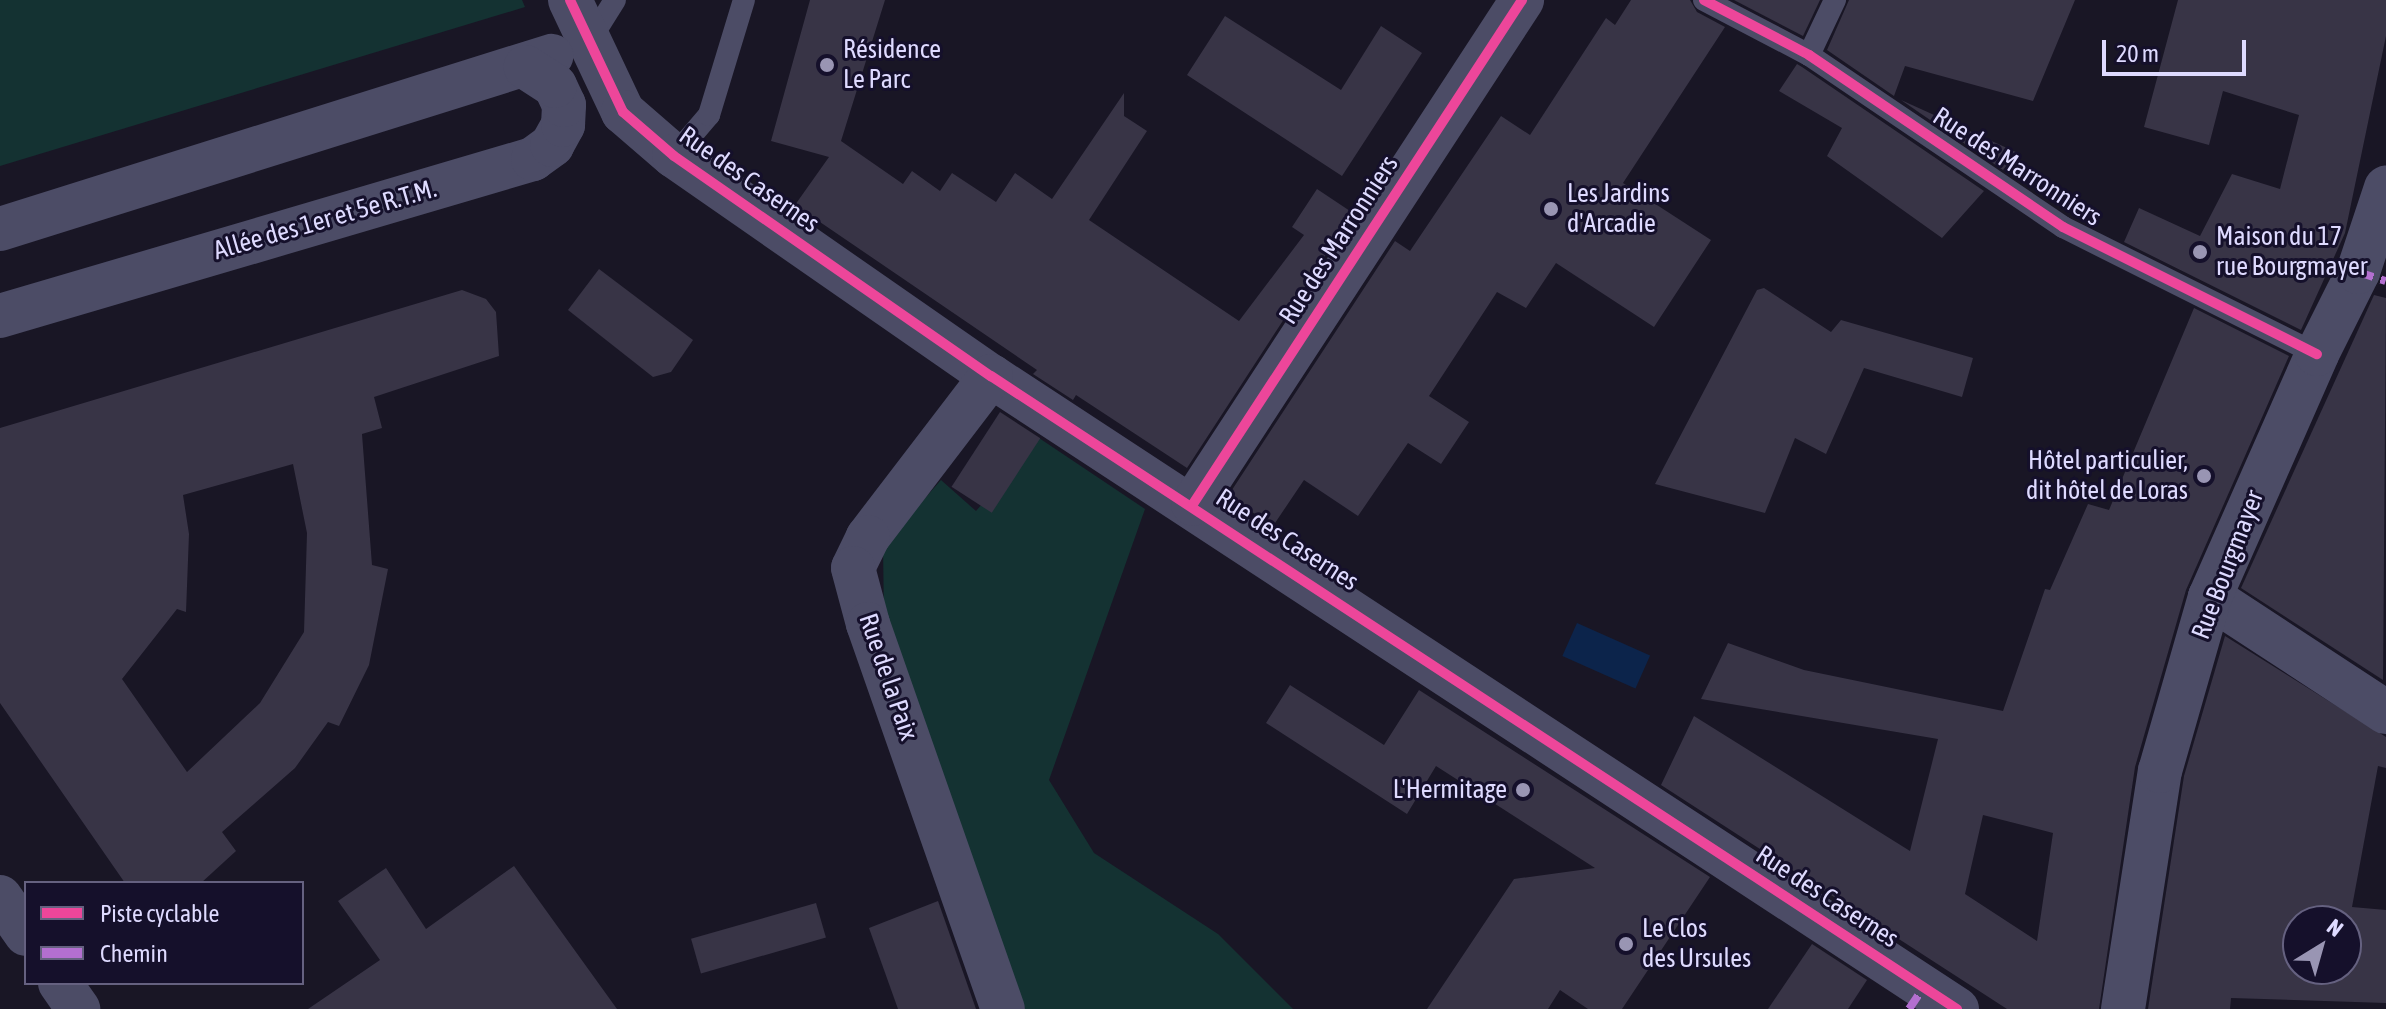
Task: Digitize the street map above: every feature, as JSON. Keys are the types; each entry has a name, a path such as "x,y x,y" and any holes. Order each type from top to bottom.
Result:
{"street":[{"name":"Rue des Casernes","path":"570,0 623,112 674,156 991,376 1193,504 1930,1002"},
{"name":"Rue des Marronniers","path":"1193,504 1522,0"},
{"path":"0,229 526,67 590,40"},
{"name":"Allée des 1er et 5e R.T.M.","path":"0,316 533,159 552,145 563,125 564,105 555,86 526,67"},
{"name":"Rue Bourgmayer","path":"2123,1009 2160,771 2210,597 2317,354 2372,276 2386,188"},
{"name":"Rue de la Paix","path":"991,376 868,537 853,568 868,624 1003,1009"},
{"path":"2210,597 2386,712"},
{"path":"0,897 24,931"},
{"path":"61,985 78,1009"}],"lane":[{"path":"590,40 615,0"},
{"path":"674,156 709,115 744,0"},
{"name":"Rue des Marronniers","path":"1704,0 1809,55 2063,227 2317,354"},
{"path":"1809,55 1835,0"}],"green space":[{"path":"0,0 522,0 525,7 0,166"},
{"path":"1039,438 1145,509 1049,780 1094,853 1218,934 1293,1009 1021,1009 884,619 883,546 941,480 976,511"}],"water":[{"path":"1577,623 1650,656 1635,688 1562,656"}],"building":[{"path":"810,0 885,0 841,141 903,184 912,171 940,191 952,173 996,202 1015,173 1052,199 1124,93 1124,116 1147,131 1089,220 1239,321 1304,235 1292,227 1317,189 1353,213 1187,468 1076,395 1073,400 1033,374 1037,370 795,205 829,157 771,141"},
{"name":"Les Jardins d'Arcadie","path":"1631,0 1690,0 1697,12 1725,27 1623,183 1711,240 1654,327 1556,263 1526,308 1497,292 1429,396 1469,422 1441,464 1408,443 1358,516 1304,480 1273,526 1228,496 1395,241 1410,251 1501,116 1530,135 1606,18 1615,25"},
{"path":"1734,0 1820,0 1803,36"},
{"path":"1849,0 2075,0 2033,101 1905,66 1894,96 1827,50"},
{"path":"2178,0 2386,0 2386,36 2345,233 2301,330 2124,242 2139,208 2200,236 2232,174 2280,189 2299,115 2223,91 2209,145 2144,127"},
{"path":"1225,16 1341,90 1381,26 1422,53 1342,176 1187,75"},
{"path":"1797,64 1984,191 1942,238 1827,156 1842,128 1779,91"},
{"path":"1901,100 2018,153 2003,170"},
{"path":"599,269 693,340 671,372 653,377 568,310"},
{"path":"1764,288 1831,332 1841,320 1973,358 1962,397 1864,368 1826,454 1795,438 1765,513 1655,484 1757,290"},
{"path":"462,290 486,299 496,312 499,356 374,397 382,428 362,434 372,565 388,569 369,665 339,726 328,722 295,768 222,832 236,851 203,881 124,881 0,703 0,428","holes":["293,464 307,533 304,632 260,703 187,772 122,679 177,609 186,612 189,534 183,495"]},
{"path":"2374,295 2386,298 2383,680 2241,588"},
{"path":"2194,308 2289,356 2186,590 2135,767 2099,1009 2007,1009 1661,785 1694,716 1910,851 1938,739 1701,699 1728,643 1804,670 2003,711 2045,589 2050,590 2088,504 2109,510","holes":["1983,815 2053,833 2037,941 1965,894"]},
{"path":"1000,412 1040,438 992,513 952,487"},
{"path":"2225,636 2386,737 2386,768 2378,766 2352,905 2282,905 2282,985 2362,985 2362,908 2386,910 2386,1003 2231,998 2230,1009 2148,1009 2184,776"},
{"path":"1290,685 1384,745 1419,690 1710,877 1622,1009 1588,1009 1560,990 1548,1009 1427,1009 1514,879 1595,868 1436,766 1407,814 1266,723"},
{"path":"514,866 617,1009 308,1009 380,960 338,901 386,868 426,929"},
{"path":"938,901 976,1009 898,1009 869,928"},
{"path":"816,903 826,938 701,973 691,939"},
{"name":"Le Clos des Ursules","path":"1812,944 1867,980 1848,1009 1768,1009"}],"marked path":[{"path":"2358,272 2386,281"},
{"path":"1909,1009 1924,987"}],"cycle path":[{"path":"570,0 623,112 674,156 991,376 1957,1009"},
{"path":"1193,504 1522,0"},
{"path":"1704,0 1809,55 2063,227 2317,354"}],"place":[{"name":"Résidence Le Parc","path":"827,65"},
{"name":"Les Jardins d'Arcadie","path":"1551,209"},
{"name":"Maison du 17 rue Bourgmayer","path":"2200,252"},
{"name":"Hôtel particulier, dit hôtel de Loras","path":"2204,476"},
{"name":"L'Hermitage","path":"1523,790"},
{"name":"Le Clos des Ursules","path":"1626,944"}]}
